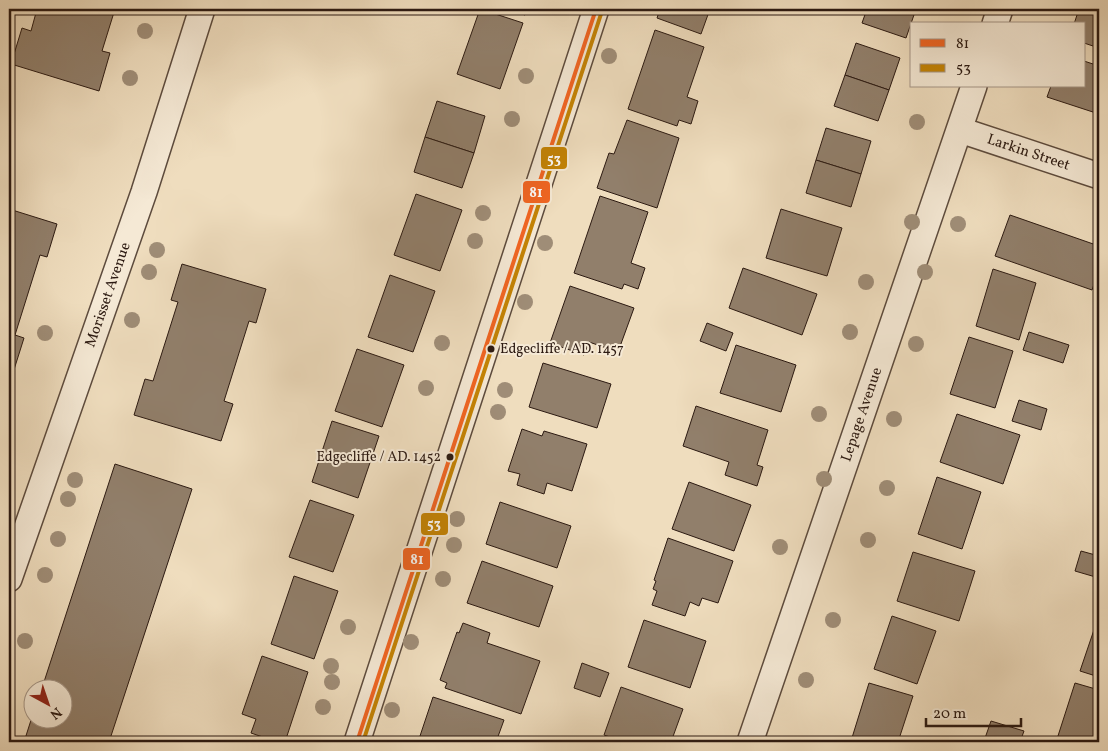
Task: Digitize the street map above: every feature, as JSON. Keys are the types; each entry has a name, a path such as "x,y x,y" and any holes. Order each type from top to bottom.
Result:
{"street":[{"name":"Morisset Avenue","path":"9,579 144,192 202,9"},
{"path":"357,742 596,9"},
{"path":"996,22 1000,9"},
{"name":"Lepage Avenue","path":"750,742 973,88"},
{"name":"Larkin Street","path":"960,130 1099,176"}],"building":[{"path":"37,9 115,9 102,51 110,53 99,91 11,64 22,28 31,31"},
{"path":"480,9 523,23 500,89 457,74"},
{"path":"506,9 527,9 525,15"},
{"path":"660,9 710,9 701,34 657,18"},
{"path":"867,9 916,9 906,38 862,23"},
{"path":"1079,9 1099,9 1099,48 1086,44 1086,22 1075,22"},
{"path":"655,30 704,47 687,97 698,101 691,124 679,120 677,126 628,109"},
{"path":"856,43 900,58 889,90 845,75"},
{"path":"1086,62 1099,66 1099,114 1047,97 1050,88 1086,88"},
{"path":"845,75 889,90 878,121 834,106"},
{"path":"437,101 485,116 474,153 425,137"},
{"path":"627,120 679,138 657,208 597,188 609,153 614,154"},
{"path":"826,128 871,141 861,174 816,160"},
{"path":"425,137 474,153 462,188 414,172"},
{"path":"816,160 861,174 851,207 806,193"},
{"path":"416,194 462,210 440,271 394,255"},
{"path":"600,196 648,212 631,263 645,268 638,289 624,284 622,289 574,273"},
{"path":"9,209 57,224 47,257 40,255 15,335 24,338 12,376 9,375"},
{"path":"781,209 842,228 827,276 766,258"},
{"path":"1010,215 1099,246 1099,270 1092,290 995,256"},
{"path":"182,264 266,289 256,323 249,321 224,401 233,404 221,441 134,415 145,379 153,381 178,302 171,300"},
{"path":"743,268 817,294 802,335 729,308"},
{"path":"993,269 1036,283 1019,340 976,326"},
{"path":"390,275 435,291 413,352 368,337"},
{"path":"570,286 634,308 618,352 589,342 584,355 550,343"},
{"path":"707,323 733,333 726,351 700,341"},
{"path":"1029,332 1069,345 1063,363 1023,350"},
{"path":"969,337 1013,351 995,408 950,394"},
{"path":"736,345 796,365 781,412 720,393"},
{"path":"357,349 404,365 382,427 335,411"},
{"path":"543,363 611,384 597,428 529,407"},
{"path":"1019,400 1047,409 1041,430 1012,421"},
{"path":"696,406 768,430 757,465 763,467 757,486 725,475 729,462 683,446"},
{"path":"957,414 1020,435 1003,484 940,462"},
{"path":"332,421 379,436 358,498 312,482"},
{"path":"522,429 542,436 544,431 587,444 572,491 547,483 544,494 517,485 520,474 508,471"},
{"path":"115,464 192,489 109,742 24,742 28,728 72,728 72,678 45,678"},
{"path":"937,477 981,492 962,549 918,534"},
{"path":"689,482 751,505 734,551 672,529"},
{"path":"310,500 354,515 333,572 289,557"},
{"path":"500,502 571,526 557,568 486,544"},
{"path":"668,538 733,561 718,603 702,598 699,606 690,602 685,616 652,605 657,591 653,589 656,581 654,580"},
{"path":"1081,551 1099,556 1099,578 1075,571"},
{"path":"913,552 975,571 959,621 897,601"},
{"path":"482,561 553,586 539,627 467,603"},
{"path":"294,576 338,591 314,659 271,644"},
{"path":"1099,615 1099,677 1080,671"},
{"path":"892,616 936,631 917,684 874,669"},
{"path":"644,620 706,641 690,688 628,667"},
{"path":"463,623 490,633 487,643 540,661 521,714 445,688 447,683 440,680 457,632 459,633"},
{"path":"262,656 308,672 285,742 277,742 251,733 256,719 242,714"},
{"path":"582,663 609,673 600,697 574,688"},
{"path":"869,683 913,696 898,742 851,741"},
{"path":"1075,683 1099,690 1099,742 1068,742 1057,739"},
{"path":"621,687 683,709 671,742 625,742 604,735"},
{"path":"433,697 504,720 496,742 430,742 419,739"},
{"path":"991,721 1024,731 1020,742 984,741"}],"transit line":[{"name":"81","path":"357,742 596,9"},
{"name":"53","path":"363,742 602,11"}],"place":[{"name":"Edgecliffe / AD. 1457","path":"491,349"},
{"name":"Edgecliffe / AD. 1452","path":"450,457"}]}
